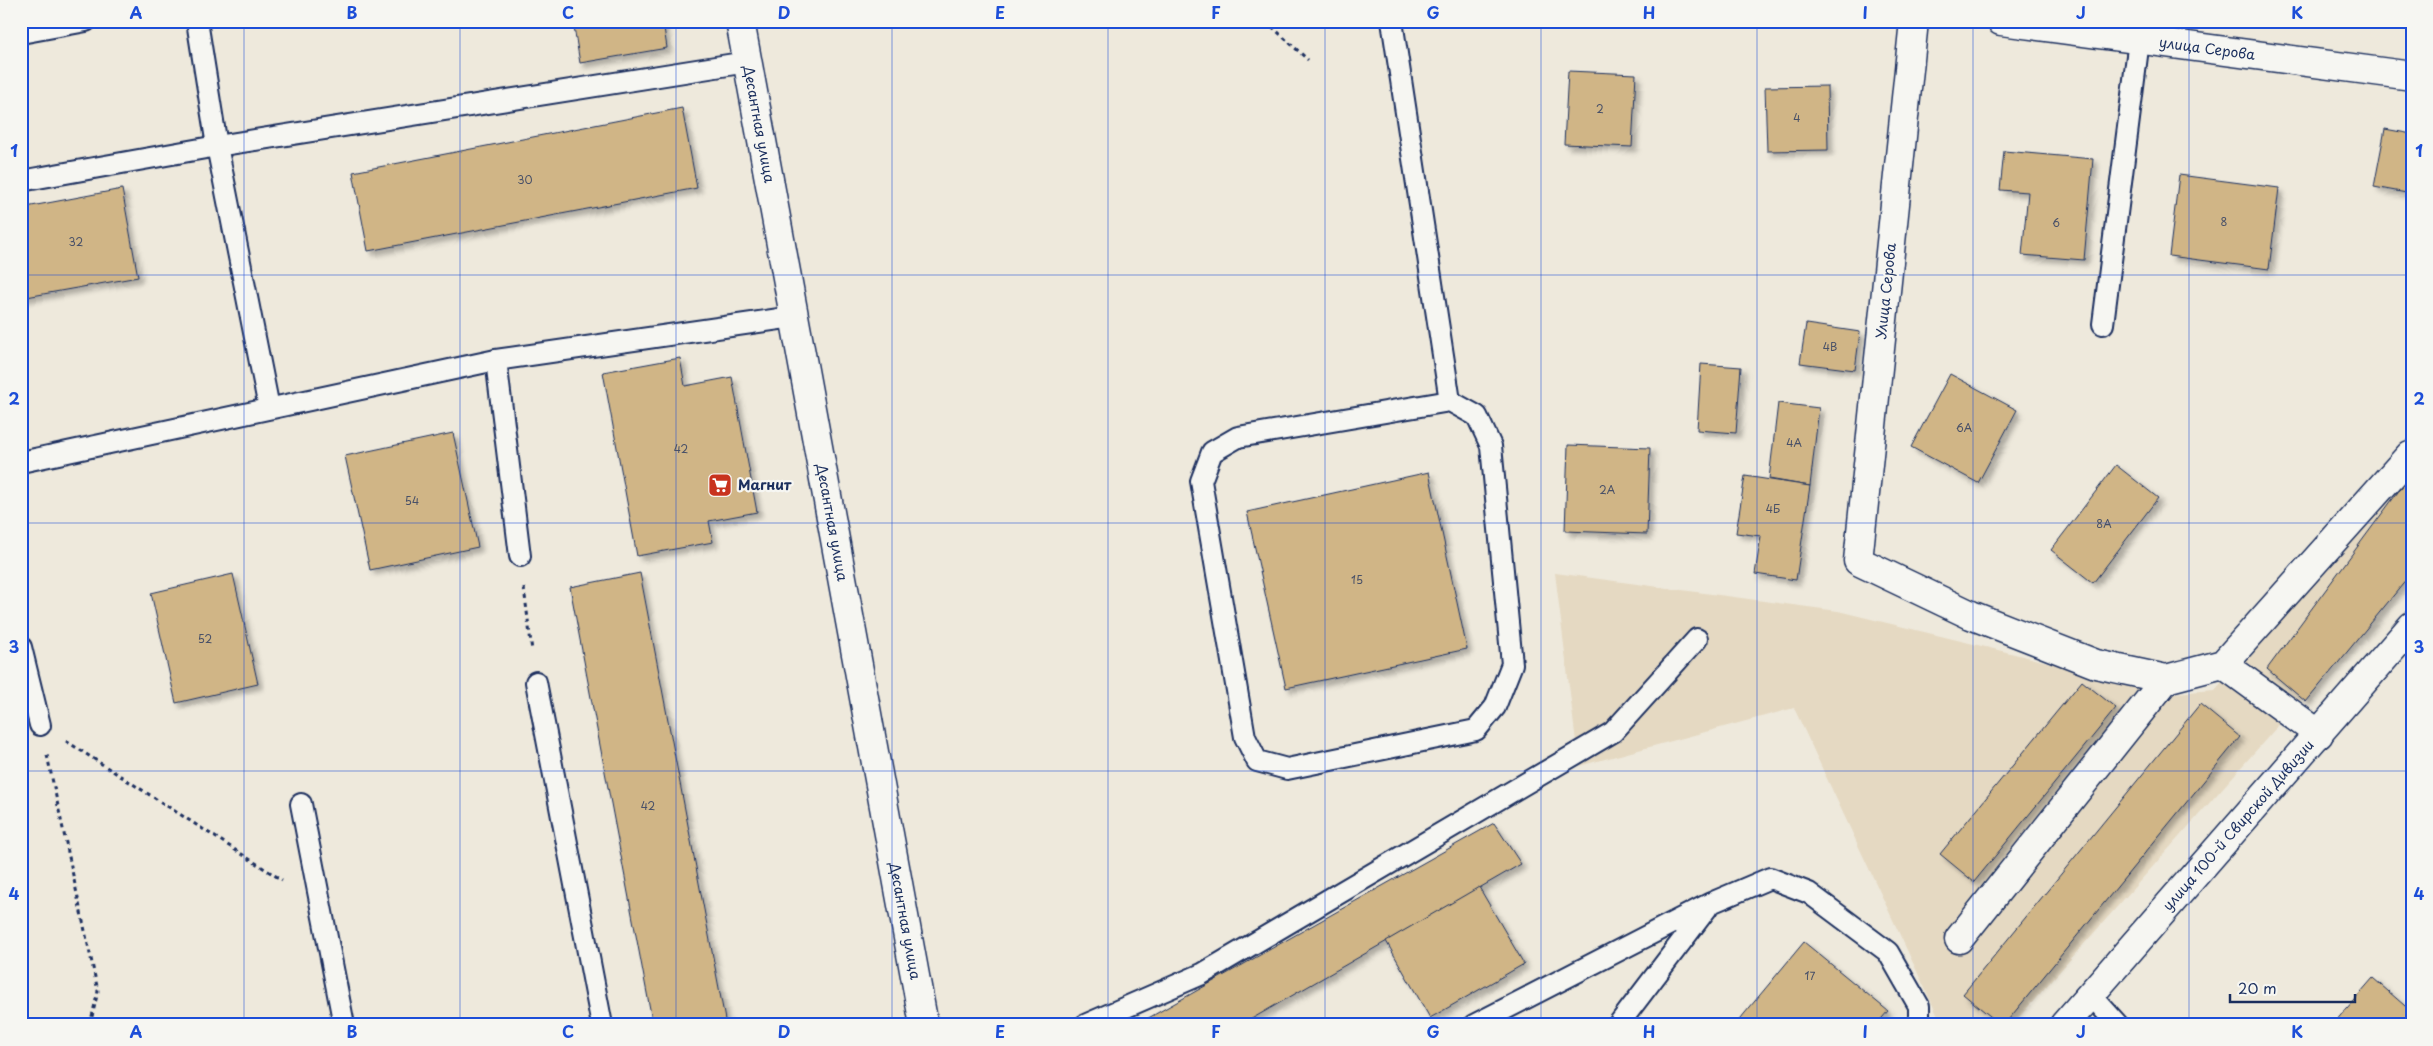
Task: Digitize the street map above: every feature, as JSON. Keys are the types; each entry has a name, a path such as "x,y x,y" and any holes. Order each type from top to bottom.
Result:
{"street":[{"name":"Десантная улица","path":"740,21 924,1025"},
{"name":"Улица Серова","path":"1914,21 1858,561 1971,615 2096,664 2166,679"},
{"name":"улица Серова","path":"2001,21 2412,76"},
{"path":"1959,939 2166,679 2223,664 2410,455"},
{"name":"улица 100-й Свирской Дивизии","path":"2064,1025 2412,626"},
{"path":"2223,664 2319,734"}],"lane":[{"path":"21,33 86,21"},
{"path":"196,21 217,146 269,408"},
{"path":"1392,21 1450,401"},
{"path":"2103,324 2139,40"},
{"path":"21,182 217,146 748,62"},
{"path":"21,462 496,360 793,317"},
{"path":"496,360 520,556"},
{"path":"1450,401 1477,416 1490,446 1512,664 1495,706 1476,730 1287,769 1257,760 1246,738 1201,480 1212,452 1238,437 1450,401"},
{"path":"1084,1025 1202,974 1613,732 1697,639"},
{"path":"21,646 40,725"},
{"path":"536,682 602,1025"},
{"path":"301,804 344,1025"},
{"path":"1474,1025 1711,903 1770,878 1808,893 1888,952 1919,1006 1919,1025"},
{"path":"1618,1025 1711,903"},
{"path":"2090,994 2118,1025"}],"path":[{"path":"1266,21 1308,60"},
{"path":"520,556 536,682"},
{"path":"40,725 320,904"},
{"path":"40,725 98,991 90,1025"}],"shaded area":[{"path":"2412,462 2412,575 2012,1025 1942,1025 1794,708 1579,766 1555,573 1838,611 2174,693 2215,690"}],"building":[{"path":"573,21 663,21 667,48 580,63"},
{"path":"1568,71 1636,74 1632,147 1564,144"},
{"path":"1827,86 1828,150 1767,151 1765,87"},
{"path":"682,108 697,188 368,251 353,172"},
{"path":"2385,129 2412,134 2412,194 2374,187"},
{"path":"2004,151 2093,159 2084,260 2022,255 2028,192 2000,190"},
{"path":"2179,175 2279,188 2269,269 2169,256"},
{"path":"122,189 138,277 21,298 21,208"},
{"path":"1806,324 1860,332 1855,370 1800,363"},
{"path":"680,358 685,386 732,377 757,512 709,521 713,542 637,556 603,372"},
{"path":"1701,364 1741,367 1736,433 1697,430"},
{"path":"1950,374 2017,410 1978,483 1911,447"},
{"path":"1778,403 1819,408 1810,486 1769,479"},
{"path":"453,433 478,547 370,570 345,456"},
{"path":"1568,445 1650,448 1647,534 1565,531"},
{"path":"2116,465 2158,498 2093,583 2051,550"},
{"path":"1429,472 1467,649 1286,688 1247,512"},
{"path":"2412,473 2412,573 2306,702 2267,669"},
{"path":"1745,476 1810,486 1796,580 1755,574 1761,536 1736,533"},
{"path":"640,573 726,1025 653,1025 570,587"},
{"path":"233,574 258,684 176,703 151,593"},
{"path":"2082,681 2116,708 1974,882 1940,854"},
{"path":"2200,704 2240,737 2004,1025 2001,1025 1963,994"},
{"path":"1494,823 1521,864 1241,1025 1136,1025"},
{"path":"1479,887 1524,964 1430,1018 1386,941"},
{"path":"1804,942 1888,1011 1876,1025 1735,1025"},
{"path":"2373,978 2412,1012 2412,1025 2337,1025 2334,1023"}],"place":[{"name":"Магнит","path":"720,485"}]}
